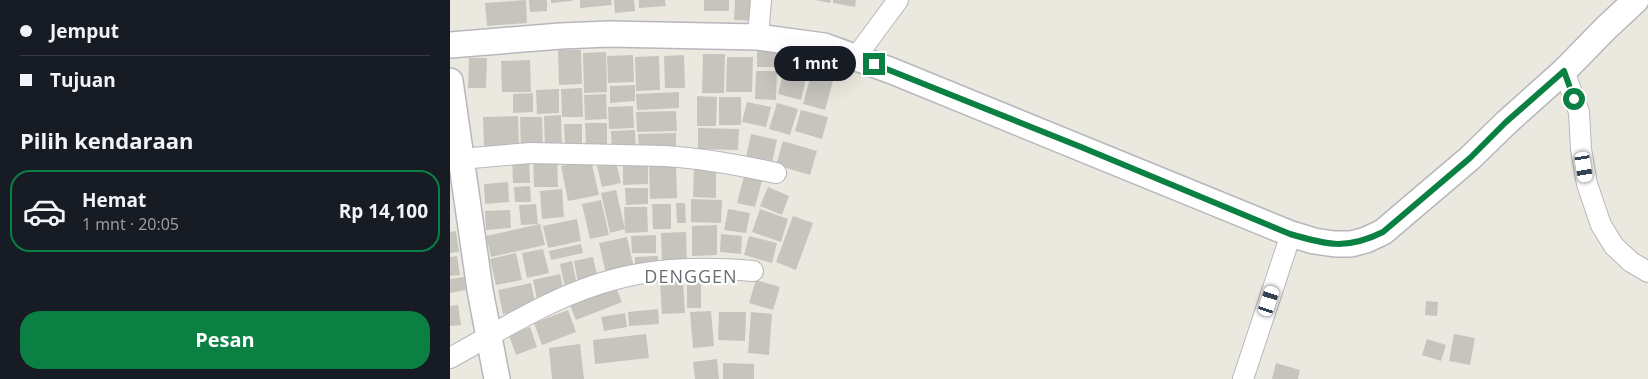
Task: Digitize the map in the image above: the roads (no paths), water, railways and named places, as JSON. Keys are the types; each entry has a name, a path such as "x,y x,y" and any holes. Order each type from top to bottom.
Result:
{"street":[{"path":"758,37 761,0"},
{"path":"856,57 898,0"},
{"path":"450,45 543,37 609,34 758,37 824,46 1081,147 1290,234 1314,241 1351,244 1366,240 1383,232 1470,158 1506,122 1564,71 1636,0"},
{"path":"1564,71 1579,112 1581,150 1587,184 1601,225 1614,246 1631,262 1648,272"},
{"path":"450,81 460,159 497,379"},
{"path":"460,159 530,153 665,156 734,164 776,173"},
{"path":"1243,379 1290,234"},
{"path":"450,358 548,305 587,288 614,279 686,268 753,270"}],"district":[{"name":"DENGGEN","path":"691,277"}]}
